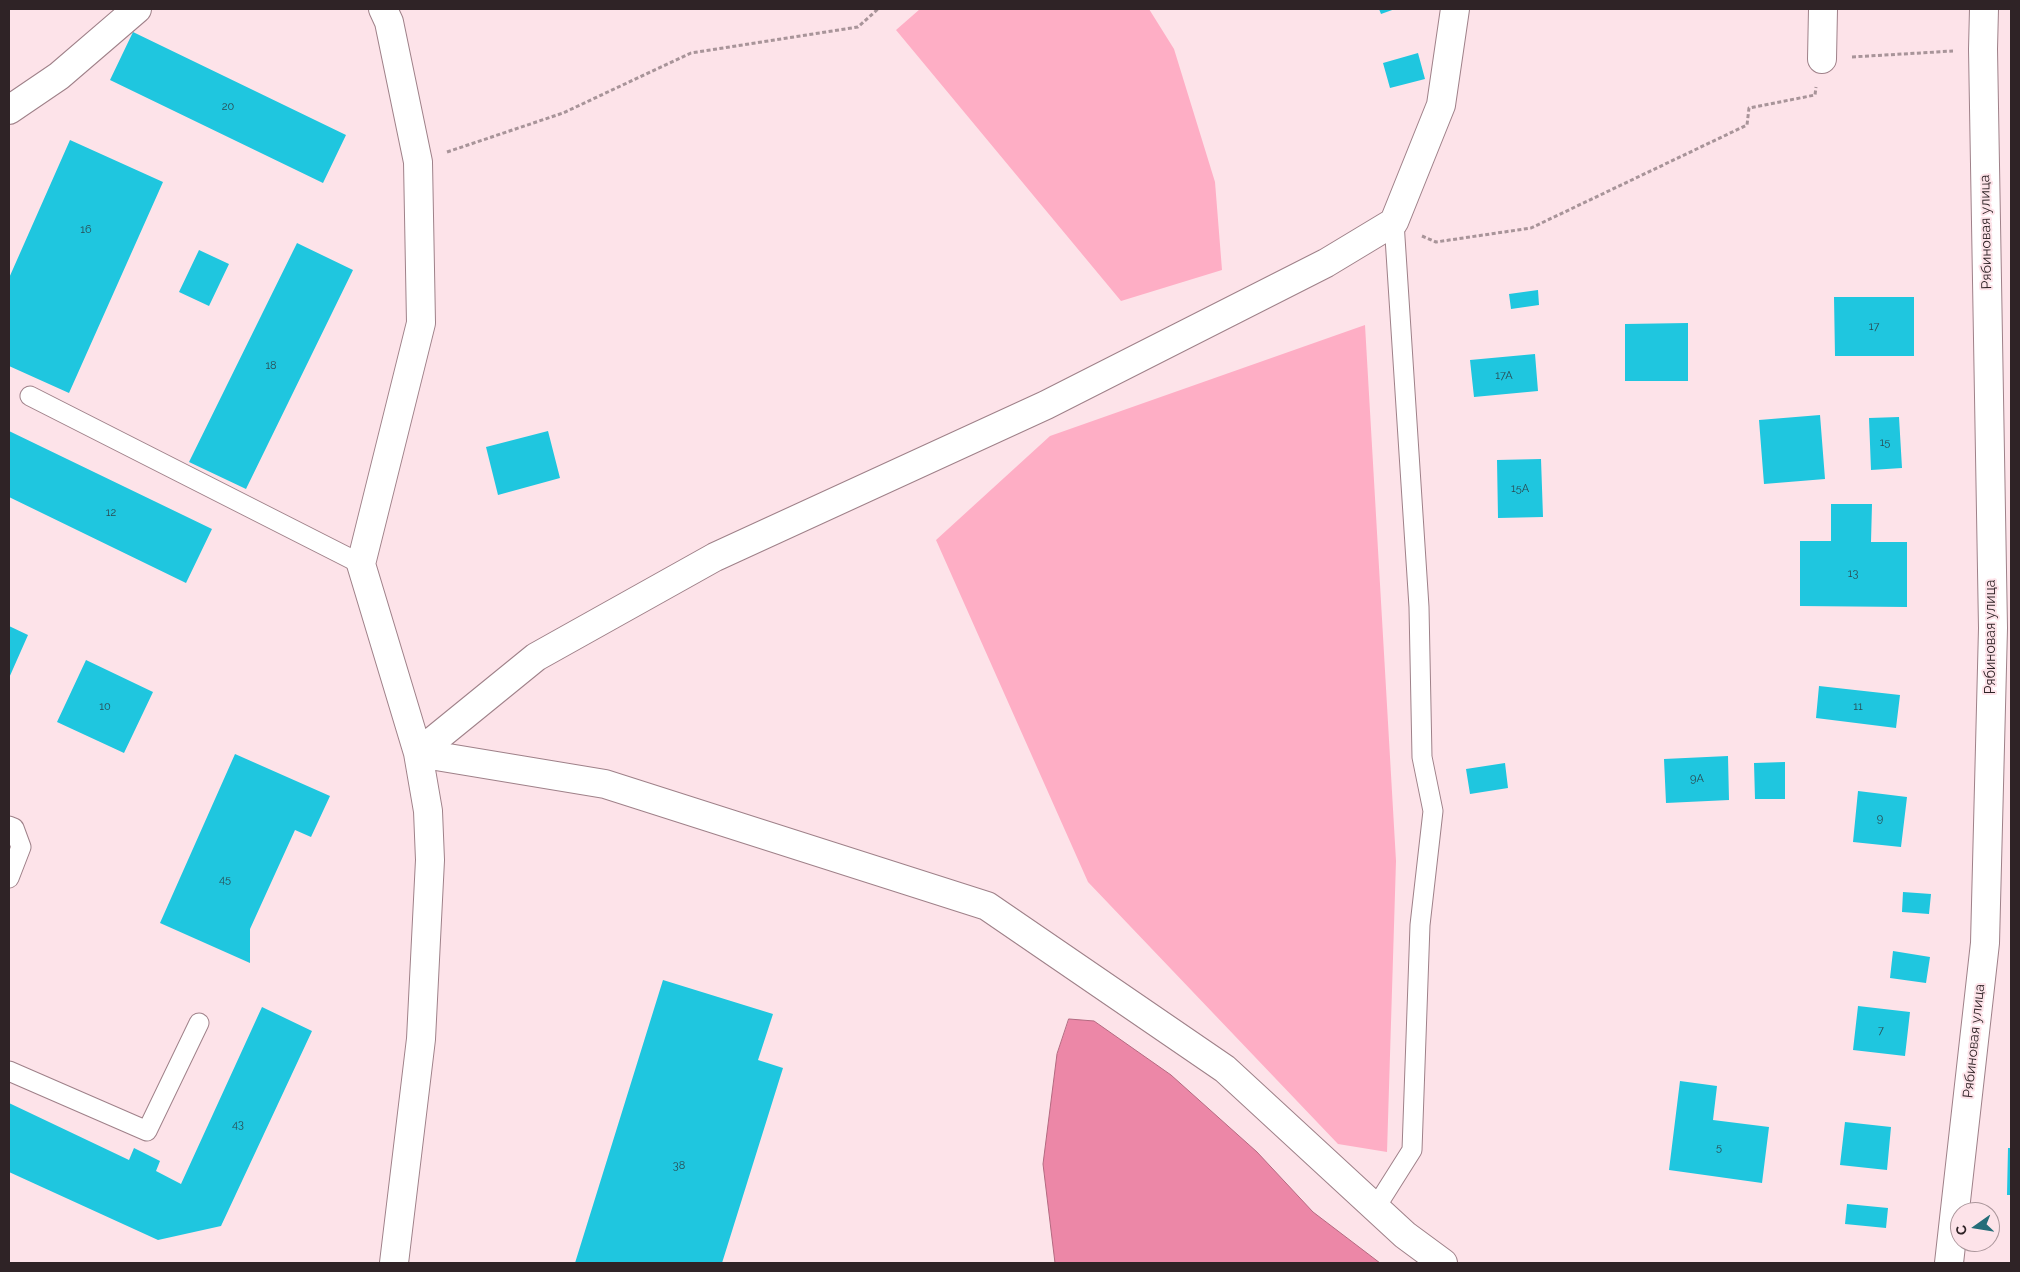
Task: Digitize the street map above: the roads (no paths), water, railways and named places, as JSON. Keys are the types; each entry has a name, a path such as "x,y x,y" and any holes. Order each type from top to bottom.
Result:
{"street":[{"path":"9,110 59,76 137,9"},
{"path":"383,9 389,22 418,162 422,323 361,564 418,753 428,811 430,860 421,1039 394,1263"},
{"path":"418,753 536,657 715,557 1046,405 1326,263 1394,222 1441,106 1455,9"},
{"path":"1822,59 1823,9"},
{"name":"Рябиновая улица","path":"1949,1263 1985,943 1993,628 1983,48 1984,9"},
{"path":"418,753 605,784 987,906 1225,1069 1406,1235 1443,1263"}],"lane":[{"path":"1376,1207 1412,1150 1420,925 1433,811 1422,757 1419,607 1394,222"},
{"path":"30,396 361,564"},
{"path":"9,826 14,828 21,847 9,878"},
{"path":"9,1071 146,1131 199,1023"}]}
